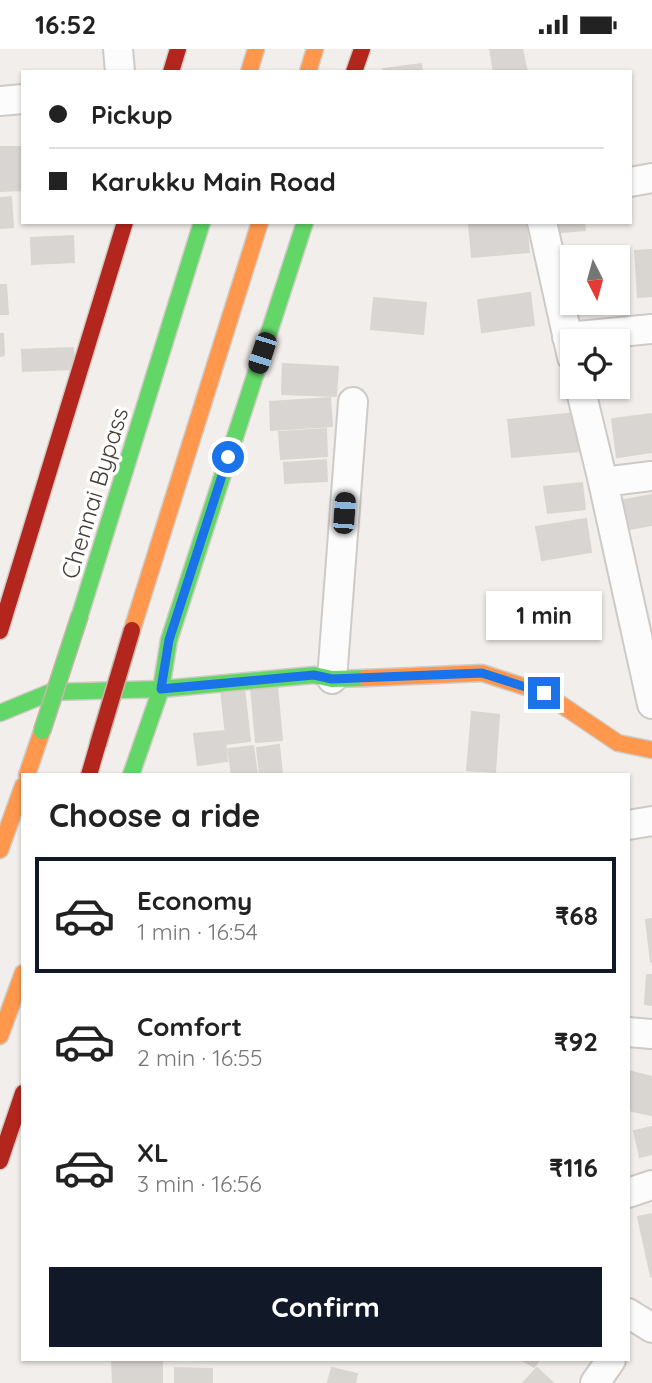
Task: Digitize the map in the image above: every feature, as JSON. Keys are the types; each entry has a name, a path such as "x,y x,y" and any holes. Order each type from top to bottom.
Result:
{"main road":[{"path":"172,70 178,49"},
{"path":"250,70 256,49"},
{"path":"309,70 315,49"},
{"path":"355,70 362,49"},
{"path":"0,631 124,224"},
{"name":"Chennai Bypass","path":"28,773 80,615 201,224"},
{"path":"90,773 259,224"},
{"path":"132,773 161,689 169,640 304,224"},
{"path":"0,713 51,692 161,689 314,675 332,679 482,673 544,693 618,743 652,750"},
{"path":"0,850 21,792"},
{"path":"0,1036 21,978"},
{"path":"0,1161 21,1099"}],"street":[{"path":"118,49 120,70"},
{"path":"0,101 21,99"},
{"path":"632,182 652,178"},
{"path":"542,224 566,329"},
{"path":"630,334 652,329"},
{"path":"583,399 603,482 639,586 652,704"},
{"path":"332,679 352,402"},
{"path":"603,482 652,475"},
{"path":"630,825 652,821"},
{"path":"630,1032 652,1034"},
{"path":"630,1192 652,1185"},
{"path":"595,1383 610,1361"}],"building":[{"path":"490,49 522,49 527,70 494,70"},
{"path":"421,64 422,70 383,70"},
{"path":"0,147 21,147 21,190 0,191"},
{"path":"11,197 13,227 0,228 0,198"},
{"path":"469,224 526,224 529,252 472,257"},
{"path":"549,224 584,224 585,230 550,233"},
{"path":"73,236 74,262 32,264 31,238"},
{"path":"652,250 652,296 638,297 635,251"},
{"path":"0,285 6,285 8,314 0,314"},
{"path":"530,293 534,325 482,332 478,300"},
{"path":"374,298 426,303 423,334 371,329"},
{"path":"0,334 3,334 4,355 0,356"},
{"path":"73,348 74,369 23,371 22,350"},
{"path":"283,364 338,367 336,396 282,394"},
{"path":"330,398 332,426 271,430 270,402"},
{"path":"576,413 580,451 512,457 508,420"},
{"path":"652,414 652,452 617,457 612,419"},
{"path":"326,429 327,456 281,459 279,432"},
{"path":"326,460 327,481 285,483 284,463"},
{"path":"582,483 585,509 548,513 544,487"},
{"path":"652,495 652,525 629,529 624,500"},
{"path":"586,519 591,552 542,560 536,527"},
{"path":"277,686 282,740 256,742 251,688"},
{"path":"244,688 250,741 227,744 221,690"},
{"path":"472,712 499,715 495,772 467,770"},
{"path":"224,731 227,761 198,765 194,734"},
{"path":"279,745 282,773 260,773 257,748"},
{"path":"253,746 257,773 232,773 228,749"},
{"path":"652,919 652,962 651,962 646,920"},
{"path":"647,975 652,975 652,1005 645,1004"},
{"path":"630,1072 652,1077 651,1115 630,1110"},
{"path":"652,1127 652,1154 640,1157 634,1131"},
{"path":"652,1214 652,1276 651,1276 638,1217"},
{"path":"112,1361 162,1361 162,1383 113,1383"},
{"path":"524,1361 538,1361 534,1367"},
{"path":"175,1368 212,1369 212,1383 175,1383"},
{"path":"332,1368 357,1374 355,1383 328,1382"},
{"path":"537,1368 553,1383 523,1383"}],"traffic: fast":[{"path":"80,615 201,224"},
{"path":"132,773 161,689 169,640 304,224"},
{"path":"42,731 80,615"},
{"path":"0,713 51,692 161,689 314,675 332,679 366,678"}],"traffic: slow":[{"path":"250,70 256,49"},
{"path":"309,70 315,49"},
{"path":"132,630 259,224"},
{"path":"366,678 482,673 544,693 618,743 652,750"},
{"path":"28,773 42,731"},
{"path":"0,850 21,792"},
{"path":"0,1036 21,978"}],"traffic: jam":[{"path":"172,70 178,49"},
{"path":"355,70 362,49"},
{"path":"0,631 124,224"},
{"path":"98,744 132,630"},
{"path":"90,773 98,744"},
{"path":"0,1161 21,1099"}],"route":[{"path":"228,457 169,640 161,689 314,675 332,679 482,673 544,693"}]}
